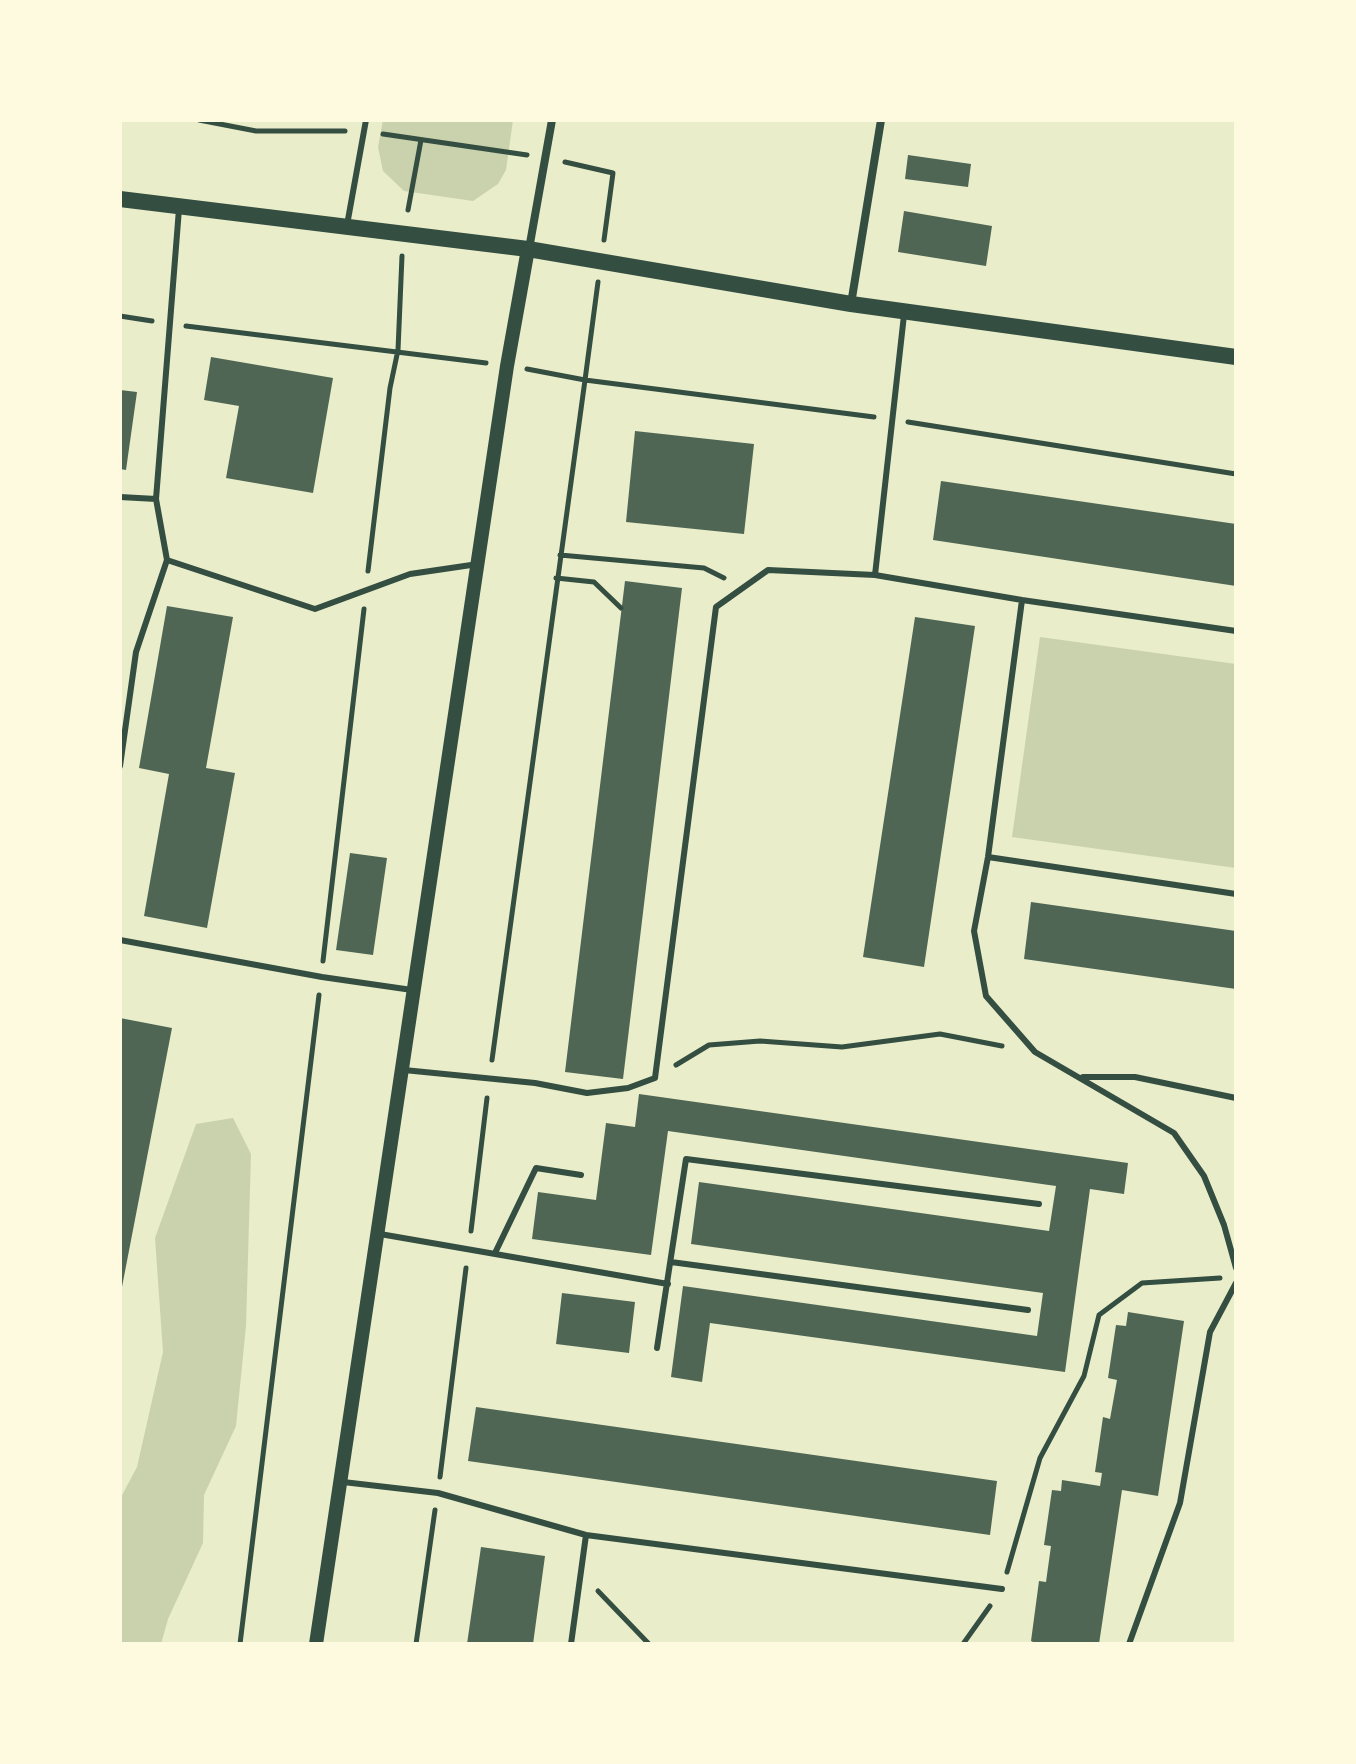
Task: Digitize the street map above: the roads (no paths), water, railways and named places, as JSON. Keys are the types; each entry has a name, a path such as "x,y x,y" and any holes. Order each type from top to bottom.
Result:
{"main road":[{"path":"120,199 179,209 347,225 528,249 851,304 1236,357"}],"street":[{"path":"316,1644 343,1482 507,366 552,120"},
{"path":"851,304 881,120"}],"lane":[{"path":"347,225 366,120"},
{"path":"120,766 136,652 167,560 156,499 179,209"},
{"path":"875,575 905,311"},
{"path":"120,497 156,499"},
{"path":"167,560 315,609 410,574 478,564"},
{"path":"404,1070 587,1093 628,1088 655,1078 716,607 768,570 875,575 1236,631"},
{"path":"1022,600 988,857 974,931 986,996 1035,1052 1174,1133 1204,1176 1236,1268"},
{"path":"988,857 1236,894"},
{"path":"120,940 322,977 416,990"},
{"path":"1079,1077 1135,1077 1236,1098"},
{"path":"657,1348 686,1159 1039,1204"},
{"path":"495,1253 536,1168 581,1175"},
{"path":"380,1234 668,1284"},
{"path":"671,1262 1028,1310"},
{"path":"1129,1644 1180,1503 1210,1332 1236,1280"},
{"path":"343,1482 438,1493 586,1535 1002,1589"},
{"path":"571,1644 586,1535"}]}
